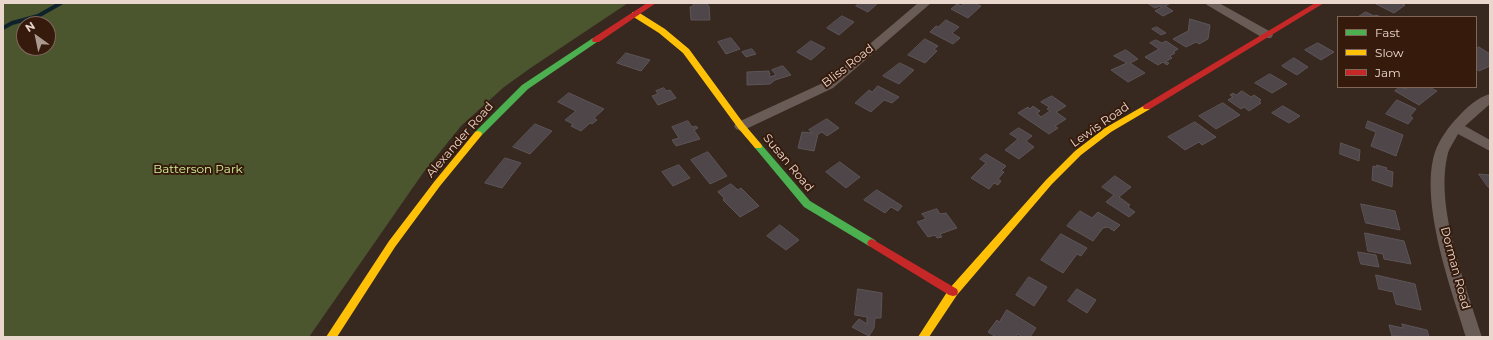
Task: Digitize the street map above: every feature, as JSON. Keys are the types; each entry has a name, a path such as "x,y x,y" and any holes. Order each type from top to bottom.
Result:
{"street":[{"name":"Alexander Road","path":"330,337 392,244 437,184 484,127 525,88 652,3"},
{"name":"Bliss Road","path":"742,126 829,85 925,3"},
{"path":"1211,3 1267,35"},
{"name":"Lewis Road","path":"923,337 953,292 1049,182 1078,153 1108,130 1320,3"},
{"name":"Susan Road","path":"636,14 662,31 686,51 742,126 807,204 953,292"},
{"name":"Dorman Road","path":"1474,337 1446,245 1438,190 1441,153 1456,127 1468,113 1490,98"},
{"path":"1456,127 1490,146"}],"green space":[{"name":"Batterson Park","path":"3,3 628,3 504,87 461,126 423,173 309,337 3,337"}],"building":[{"path":"693,3 707,3 709,6 710,20 691,20 690,7 693,6"},
{"path":"860,3 878,3 868,12 856,6"},
{"path":"964,3 973,3 981,6 968,18 951,9 957,4 961,6"},
{"path":"1148,3 1171,3 1165,6 1173,11 1163,16 1155,11 1162,7 1160,6 1155,8"},
{"path":"1403,3 1402,4 1405,5 1394,13 1376,4"},
{"path":"1366,12 1374,16 1360,16"},
{"path":"842,16 854,22 839,35 827,28"},
{"path":"1190,19 1210,25 1208,39 1199,44 1196,42 1186,47 1173,39 1188,31"},
{"path":"946,20 959,27 952,33 960,38 953,44 930,32"},
{"path":"1157,27 1166,33 1161,35 1152,29"},
{"path":"731,38 740,49 726,54 718,42"},
{"path":"925,39 938,46 934,49 937,51 925,63 908,55"},
{"path":"1156,40 1162,43 1166,41 1178,49 1170,56 1172,58 1165,62 1169,63 1167,65 1163,62 1158,65 1145,57 1159,49 1150,43"},
{"path":"811,41 825,48 811,60 797,52"},
{"path":"1318,43 1334,52 1321,60 1305,50"},
{"path":"1479,47 1490,54 1490,66 1479,71 1477,70 1477,48"},
{"path":"752,49 756,54 746,57 742,52"},
{"path":"1126,50 1138,59 1130,63 1145,73 1128,82 1111,70 1127,63 1114,56"},
{"path":"626,53 650,60 641,71 617,63"},
{"path":"1294,58 1308,67 1297,75 1282,66"},
{"path":"900,63 914,70 899,84 883,76"},
{"path":"783,66 791,75 775,80 770,84 747,85 747,72 769,71 770,77 776,75 772,70"},
{"path":"1270,74 1287,84 1272,93 1255,83"},
{"path":"878,86 899,97 892,103 884,100 871,112 855,103 869,90 872,92"},
{"path":"664,88 666,91 670,90 676,98 658,105 652,96 658,94 656,91"},
{"path":"1399,88 1431,88 1437,91 1419,105 1395,91"},
{"path":"1242,91 1251,97 1254,95 1261,100 1259,102 1261,103 1249,111 1244,107 1241,109 1228,100 1233,97 1230,95 1233,93 1236,95"},
{"path":"569,93 604,109 594,118 597,120 592,124 590,123 581,131 571,126 573,124 565,120 576,111 558,102"},
{"path":"1052,96 1066,106 1056,112 1066,119 1055,126 1058,128 1049,134 1018,113 1028,107 1030,109 1033,106 1040,111 1037,113 1041,117 1050,111 1047,109 1049,107 1041,102"},
{"path":"1397,100 1416,109 1410,116 1413,118 1408,124 1386,114"},
{"path":"1223,103 1240,115 1216,129 1199,116"},
{"path":"1283,106 1300,116 1289,123 1272,113"},
{"path":"827,119 839,128 827,136 822,132 818,134 814,151 798,148 802,132 813,133 809,130"},
{"path":"688,121 692,127 696,126 698,128 694,130 700,139 676,146 672,140 679,138 672,127"},
{"path":"1368,121 1403,135 1396,156 1371,146 1376,132 1366,128"},
{"path":"1195,122 1216,137 1202,145 1199,142 1185,150 1168,137"},
{"path":"535,124 552,131 530,154 513,147"},
{"path":"1019,128 1032,136 1026,141 1034,147 1019,159 1005,150 1018,139 1010,134"},
{"path":"1341,143 1360,150 1359,161 1340,154"},
{"path":"708,152 727,176 710,184 691,160"},
{"path":"986,154 1006,166 1001,171 1004,172 998,179 1001,181 998,185 994,183 989,189 971,178 986,163 980,159"},
{"path":"505,158 521,163 502,188 485,183"},
{"path":"840,162 860,177 846,188 826,172"},
{"path":"679,165 690,178 673,186 662,172"},
{"path":"1377,165 1387,168 1386,170 1393,172 1392,187 1372,180 1373,166 1377,167"},
{"path":"1479,174 1490,175 1490,188 1488,187"},
{"path":"1115,176 1131,187 1119,197 1130,205 1128,207 1135,212 1129,217 1106,202 1114,195 1102,187"},
{"path":"731,184 738,190 741,188 759,206 740,217 723,200 724,198 718,192"},
{"path":"877,190 902,206 898,211 891,207 885,213 864,200"},
{"path":"1361,204 1395,211 1400,230 1366,223"},
{"path":"937,209 940,214 946,213 957,228 940,234 942,237 937,238 935,235 928,237 917,222 926,219 922,214"},
{"path":"1080,211 1092,218 1098,212 1120,225 1114,231 1108,227 1103,228 1093,241 1067,226"},
{"path":"780,225 799,240 786,250 767,236"},
{"path":"1365,233 1404,241 1411,264 1384,259 1383,254 1368,251"},
{"path":"1061,234 1087,248 1081,256 1077,254 1063,273 1041,260"},
{"path":"1358,252 1376,255 1379,267 1361,264"},
{"path":"1376,275 1415,284 1421,310 1396,304 1393,292 1379,289"},
{"path":"1029,277 1047,287 1034,306 1016,295"},
{"path":"858,289 882,293 881,318 875,318 874,328 869,336 852,327 859,319 867,324 867,317 855,315"},
{"path":"1077,289 1096,300 1087,313 1068,301"},
{"path":"1007,310 1036,328 1030,337 1022,337 1018,334 1016,337 996,337 988,332 997,320 999,322"},
{"path":"1402,324 1427,330 1429,337 1392,336 1389,325 1403,328"}],"waterway":[{"path":"3,28 12,23 38,16 61,3"}],"traffic: fast":[{"path":"478,134 525,87 596,40"},
{"path":"758,146 807,204 872,243"}],"traffic: slow":[{"path":"635,14 662,31 686,51 741,126 758,146"},
{"path":"923,337 953,292 1049,182 1078,153 1108,130 1147,107"},
{"path":"331,337 392,244 437,184 478,134"}],"traffic: jam":[{"path":"596,40 652,3"},
{"path":"1147,107 1320,3"},
{"path":"872,243 953,292"}]}
